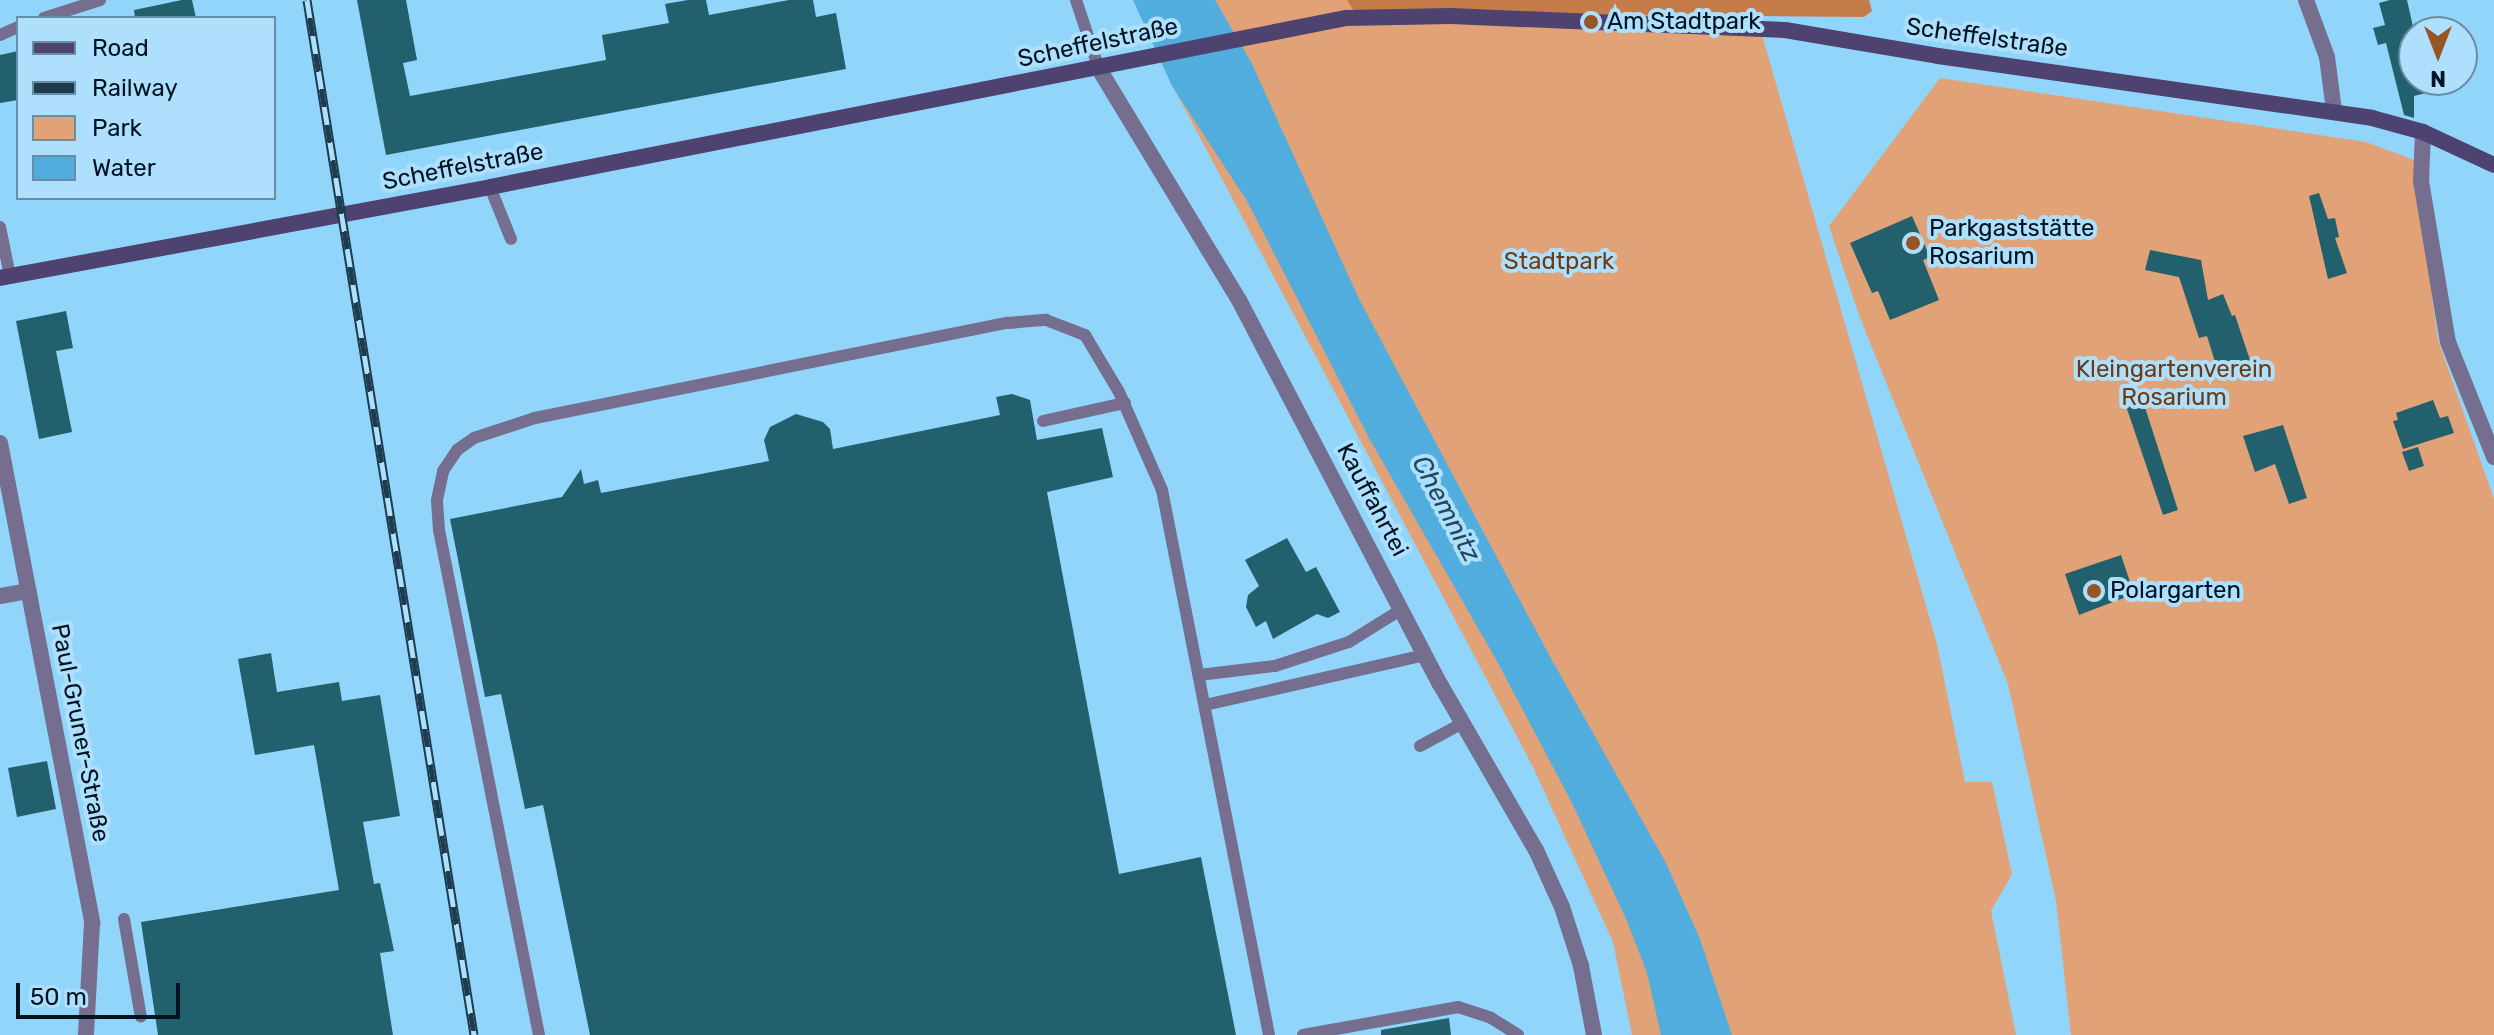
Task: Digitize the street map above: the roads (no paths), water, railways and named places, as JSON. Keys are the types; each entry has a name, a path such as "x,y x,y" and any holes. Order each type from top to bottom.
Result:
{"main road":[{"name":"Scheffelstraße","path":"5,277 490,187 1346,18 1451,16 1785,30 1938,56 2334,111 2423,132 2494,165"}],"street":[{"path":"2306,0 2327,57 2334,111"},
{"name":"Kauffahrtei","path":"1099,69 1239,300 1461,724 1536,850 1562,907 1581,966 1594,1035"},
{"path":"2423,132 2421,181 2448,342 2494,457"},
{"name":"Paul-Gruner-Straße","path":"0,443 92,923 86,1035"},
{"path":"0,596 29,591"}],"lane":[{"path":"50,16 100,0"},
{"name":"Kauffahrtei","path":"1076,0 1099,69"},
{"path":"490,187 511,239"},
{"path":"0,227 5,277"},
{"path":"539,1035 439,530 437,500 443,471 457,450 474,438 535,418 1008,323 1046,320 1085,335 1125,403 1162,490 1269,1035"},
{"path":"1043,421 1125,403"},
{"path":"1199,675 1275,666 1349,642 1402,609"},
{"path":"1205,705 1425,655"},
{"path":"1420,746 1461,724"},
{"path":"124,919 141,1017"},
{"path":"1304,1035 1458,1007 1491,1018 1518,1035"}],"water":[{"name":"Chemnitz","path":"1133,0 1215,0 1251,62 1359,299 1548,653 1666,863 1700,939 1732,1035 1661,1035 1647,973 1627,921 1572,803 1498,663 1369,438 1247,201 1172,86"}],"railway":[{"path":"307,0 474,1035"}],"place":[{"name":"Am Stadtpark","path":"1591,22"},
{"name":"Parkgaststätte Rosarium","path":"1913,243"},
{"name":"Polargarten","path":"2094,591"}],"park label":[{"name":"Stadtpark","path":"1559,262"},
{"name":"Kleingartenverein Rosarium","path":"2174,384"}]}
